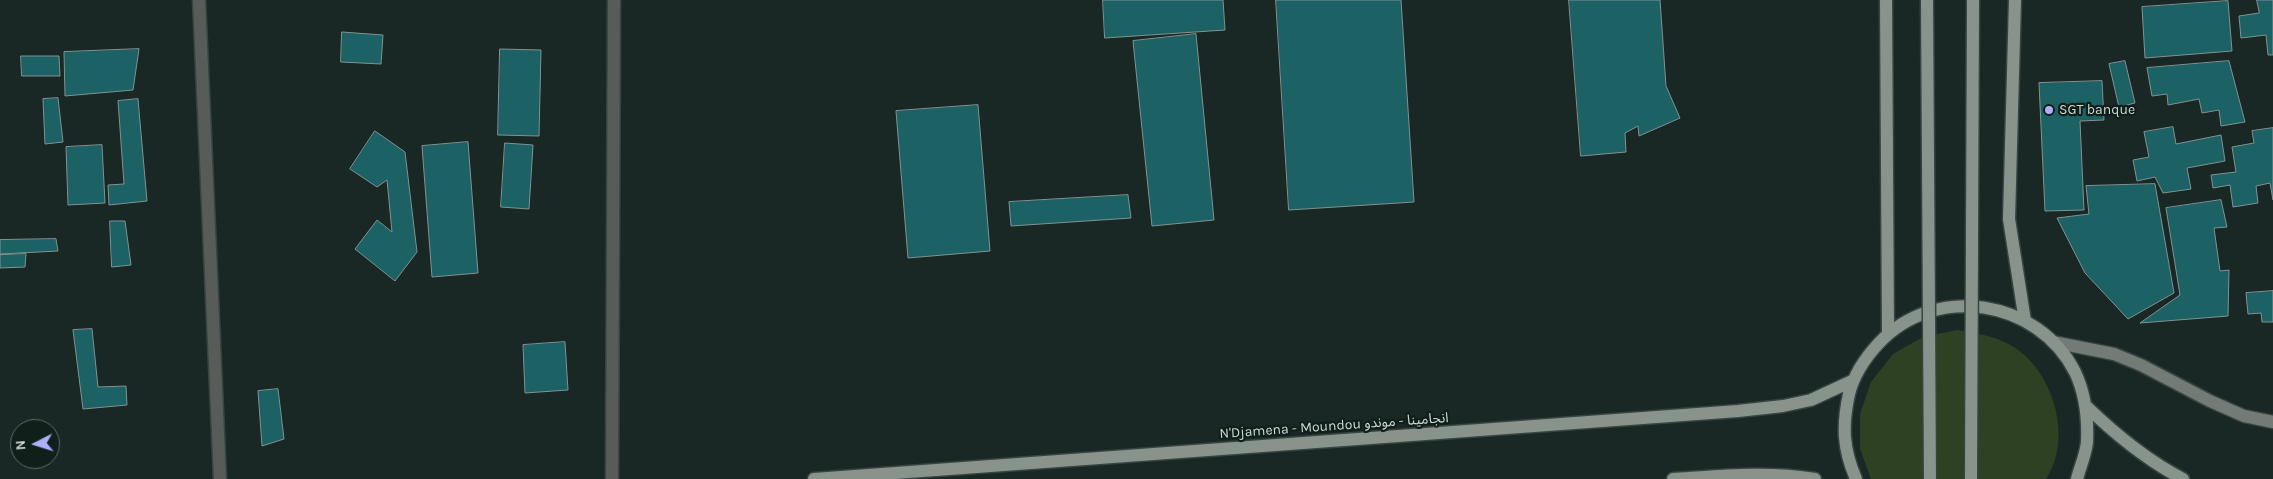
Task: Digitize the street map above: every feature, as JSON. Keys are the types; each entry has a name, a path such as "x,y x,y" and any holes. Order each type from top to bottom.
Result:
{"main road":[{"path":"1886,0 1888,333"},
{"path":"1927,0 1930,479"},
{"path":"1971,479 1973,0"},
{"path":"2015,0 2009,219 2026,321"},
{"path":"1856,479 1847,458 1844,419 1852,381 1867,355 1888,333 1908,319 1931,310 1955,305 1979,306 2003,311 2026,321 2053,342 2075,372 2086,406 2087,444 2077,479"},
{"path":"2053,342 2114,354 2142,365 2244,416 2273,422"},
{"name":"N'Djamena - Moundou انجامينا - موندو","path":"814,479 1738,411 1783,406 1811,400 1852,381"},
{"path":"2086,406 2121,440 2161,468 2183,479"},
{"path":"1673,479 1737,475 1785,475 1815,479"}],"street":[{"path":"199,0 220,479"},
{"path":"612,479 614,0"}],"green space":[{"path":"1957,330 1991,337 2007,343 2022,353 2034,365 2043,379 2051,395 2059,430 2054,464 2046,479 1871,479 1860,449 1860,414 1871,382 1893,354 1923,337"}],"building":[{"path":"1103,0 1223,0 1225,30 1105,38"},
{"path":"1276,0 1401,0 1414,202 1289,210"},
{"path":"1569,0 1660,0 1666,86 1680,118 1639,136 1638,126 1625,133 1626,152 1581,156"},
{"path":"2257,0 2273,0 2273,55 2268,55 2266,35 2241,38 2239,16 2259,13"},
{"path":"2228,1 2232,51 2145,58 2142,7"},
{"path":"342,32 383,35 381,64 341,62"},
{"path":"1196,34 1214,220 1152,226 1133,41"},
{"path":"139,49 133,90 65,96 64,52"},
{"path":"500,49 541,50 539,136 498,135"},
{"path":"21,56 59,56 60,76 22,76"},
{"path":"2125,61 2135,103 2119,107 2109,64"},
{"path":"2229,61 2245,122 2221,126 2219,110 2202,113 2199,99 2168,105 2167,94 2152,96 2147,68"},
{"path":"2102,81 2104,120 2080,121 2084,210 2045,211 2039,83"},
{"path":"58,98 63,142 45,144 43,99"},
{"path":"138,99 147,201 109,205 108,185 124,184 118,101"},
{"path":"978,105 990,251 908,258 896,111"},
{"path":"2173,127 2176,144 2221,135 2225,161 2187,168 2191,189 2163,193 2155,177 2137,181 2133,160 2149,157 2144,132"},
{"path":"2273,128 2273,200 2270,183 2256,186 2258,203 2233,207 2230,185 2213,188 2211,175 2236,172 2232,147 2254,143 2252,131"},
{"path":"375,131 405,152 417,252 395,281 355,249 377,220 392,232 387,180 377,187 350,169"},
{"path":"468,142 478,273 432,277 422,146"},
{"path":"505,143 533,145 529,209 501,207"},
{"path":"102,145 105,203 68,205 66,147"},
{"path":"2155,184 2174,293 2128,319 2085,273 2057,218 2089,214 2086,186"},
{"path":"1128,195 1131,218 1011,226 1009,202"},
{"path":"2221,200 2227,227 2214,228 2220,271 2229,270 2228,316 2140,323 2180,295 2166,208"},
{"path":"110,221 125,221 131,265 112,267"},
{"path":"56,239 58,251 0,254 0,240"},
{"path":"26,254 25,267 0,268 0,255"},
{"path":"2273,291 2273,322 2262,322 2261,313 2248,314 2246,293"},
{"path":"92,329 98,387 126,386 127,405 83,409 73,330"},
{"path":"565,342 568,390 525,393 523,345"},
{"path":"278,389 284,439 262,446 258,391"}],"place":[{"name":"SGT banque","path":"2049,110"}]}
